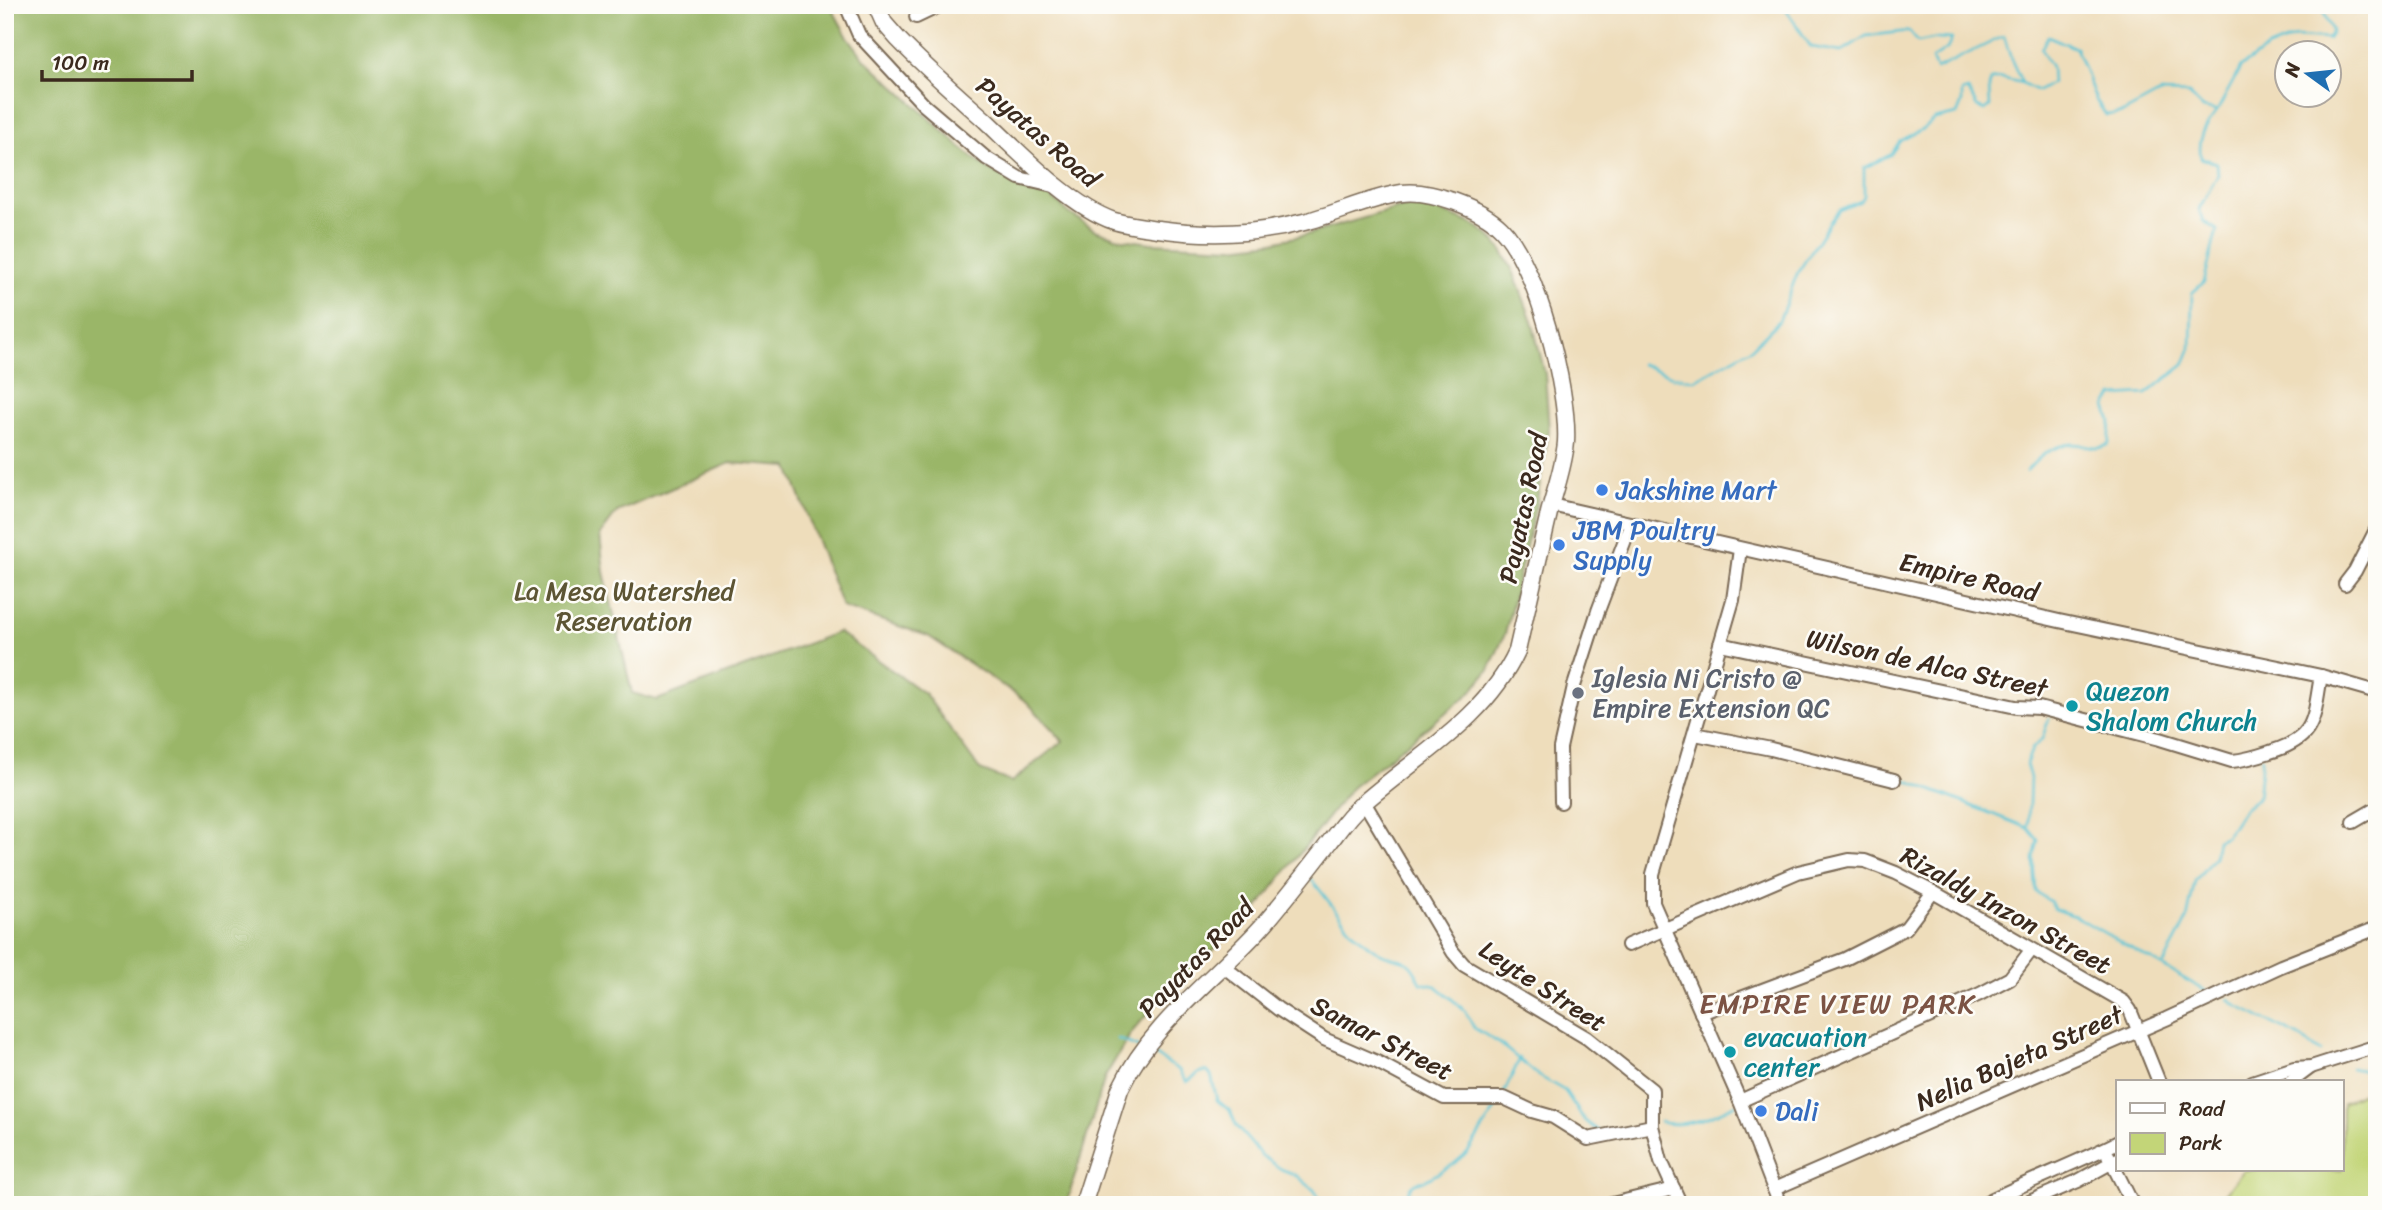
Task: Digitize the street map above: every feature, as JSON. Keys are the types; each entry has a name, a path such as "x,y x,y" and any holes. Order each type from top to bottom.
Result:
{"main road":[{"name":"Payatas Road","path":"876,5 884,23 908,49 1060,188 1093,211 1114,221 1204,234 1232,234 1306,222 1404,193 1441,197 1489,219 1500,227 1514,245 1524,266 1544,317 1562,388 1566,442 1517,651 1508,671 1470,715 1352,814 1267,921 1172,1016 1125,1077 1083,1205"}],"street":[{"path":"846,5 859,35 924,105 986,158 1019,178 1060,188"},
{"path":"916,18 941,5"},
{"name":"Empire Road","path":"1552,505 2059,621 2321,676 2377,692"},
{"path":"1561,802 1560,748 1574,686 1598,611 1631,524"},
{"path":"2345,584 2355,571 2377,528"},
{"path":"1740,549 1733,600 1653,874 1653,903 1740,1101 1780,1205"},
{"name":"Wilson de Alca Street","path":"1720,644 2015,707 2039,708 2160,739 2232,761 2242,761 2295,744 2312,723 2321,676"},
{"path":"1695,734 1771,749 1894,780"},
{"name":"Leyte Street","path":"1364,802 1453,952 1464,965 1587,1038 1652,1090 1653,1126 1661,1161 1681,1205"},
{"path":"2353,822 2377,808"},
{"name":"Rizaldy Inzon Street","path":"1628,945 1779,879 1820,866 1849,860 1865,861 1933,892 2124,1002 2139,1030 2158,1080"},
{"path":"1701,1013 1866,949 1906,928 1933,892"},
{"name":"Nelia Bajeta Street","path":"1774,1189 2281,966 2377,928"},
{"path":"1740,1101 1980,994 2010,978 2033,950"},
{"name":"Samar Street","path":"1223,966 1278,1009 1324,1039 1377,1062 1444,1098 1504,1098 1532,1111 1553,1116 1588,1139 1653,1126"},
{"path":"2258,1080 2377,1046"},
{"path":"2294,1080 2311,1067"},
{"path":"1989,1203 2116,1143"},
{"path":"2022,1205 2078,1181 2115,1161 2104,1149"},
{"path":"2120,1172 2133,1205"},
{"path":"1608,1205 1674,1189"}],"green space":[{"name":"La Mesa Watershed Reservation","path":"5,5 830,5 863,57 966,152 989,170 1014,183 1049,195 1069,213 1095,230 1122,239 1151,243 1233,247 1309,234 1405,206 1437,210 1473,224 1491,237 1503,252 1532,321 1545,374 1549,431 1537,500 1505,634 1489,670 1469,694 1351,788 1255,911 1157,1003 1131,1033 1105,1077 1066,1205 5,1205","holes":["730,463 789,467 842,607 928,636 1027,702 1063,741 1011,782 980,770 925,694 838,632 657,700 632,693 604,572 600,535 617,512"]},
{"path":"2377,1086 2377,1205 2216,1205 2242,1172 2344,1172 2344,1102"}],"waterway":[{"path":"1783,5 1811,47 1841,52 1866,36 1909,31 1918,42 1938,38 1952,39 1947,49 1932,59 1936,69 2004,36 2022,83 2038,91 2052,83 2051,67 2041,49 2048,36 2076,48 2096,100 2106,115 2123,113 2160,93 2189,94 2203,108 2217,111 2241,67 2266,49 2296,37 2328,39 2332,31 2323,11 2326,5"},
{"path":"1641,364 1675,377 1695,380 1752,348 1779,321 1797,274 1829,223 1839,210 1861,201 1864,196 1864,168 1890,155 1900,141 1923,129 1934,119 1957,114 1962,102 1962,92 1968,90 1977,107 1985,110 1990,106 1991,80 2001,78 2022,83"},
{"path":"2026,472 2040,457 2058,447 2078,444 2099,448 2109,444 2111,422 2106,406 2113,396 2146,394 2184,365 2191,348 2192,293 2204,282 2217,230 2203,221 2199,209 2218,175 2217,163 2201,158 2200,151 2203,133 2217,111"},
{"path":"2049,718 2042,739 2032,749 2026,764 2030,778 2028,828 2038,840 2034,859 2036,892 2051,902 2054,909 2075,916 2211,994"},
{"path":"2164,964 2187,919 2195,881 2214,857 2217,840 2226,836 2243,810 2258,798 2262,758"},
{"path":"1898,777 2028,828"},
{"path":"1309,877 1365,943 1383,954 1406,962 1421,983 1436,986 1444,992 1465,1011 1474,1028 1499,1043 1539,1076 1565,1091 1585,1121 1600,1132"},
{"path":"2229,999 2237,1006 2298,1036 2321,1052"},
{"path":"1118,1039 1138,1047"},
{"path":"1150,1052 1179,1070 1187,1082 1199,1073 1206,1071 1211,1075 1217,1100 1230,1111 1237,1127 1261,1155 1281,1169 1296,1175 1314,1190 1324,1205"},
{"path":"1504,1093 1520,1058"},
{"path":"2351,1068 2377,1073"},
{"path":"1395,1205 1407,1195 1415,1183 1454,1164 1468,1152 1499,1103"},
{"path":"1660,1122 1690,1123 1736,1104"}],"place":[{"name":"Jakshine Mart","path":"1602,490"},
{"name":"JBM Poultry Supply","path":"1559,545"},
{"name":"Iglesia Ni Cristo @ Empire Extension QC","path":"1578,693"},
{"name":"Quezon Shalom Church","path":"2072,706"},
{"name":"evacuation center","path":"1730,1052"},
{"name":"Dali","path":"1761,1111"}],"district":[{"name":"EMPIRE VIEW PARK","path":"1838,1003"}]}
